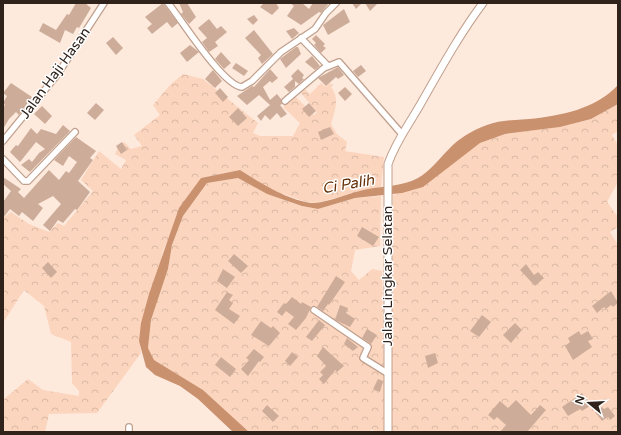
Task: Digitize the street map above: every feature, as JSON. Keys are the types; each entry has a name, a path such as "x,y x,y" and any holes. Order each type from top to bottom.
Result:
{"street":[{"name":"Jalan Haji Hasan","path":"3,141 57,75 104,3"},
{"path":"168,3 214,66 238,87 246,85 281,52 315,29 326,13 336,3"},
{"name":"Jalan Lingkar Selatan","path":"388,432 388,164 401,133 418,109 461,34 483,3"},
{"path":"301,38 328,66"},
{"path":"285,101 328,66 338,62 341,63 401,133"},
{"path":"3,159 24,181 28,181 75,132"},
{"path":"314,310 360,343 368,347 363,358 387,373"}],"green space":[{"path":"183,74 203,79 258,123 253,133 260,136 293,136 300,123 283,107 295,96 314,115 317,112 301,93 305,89 310,94 321,83 326,87 330,83 333,85 331,87 334,91 336,100 331,124 337,134 347,142 345,151 384,157 381,187 315,203 303,201 270,189 240,170 201,178 163,251 159,270 142,321 140,331 141,353 97,413 49,414 45,432 3,431 3,400 28,379 43,390 79,396 79,391 72,383 71,342 51,334 44,306 24,290 3,323 3,218 11,212 29,224 49,232 58,223 64,226 93,191 81,180 99,151 121,169 126,160 115,154 119,145 124,142 131,149 142,146 134,135 160,115 153,105 170,85"},
{"path":"618,104 618,131 612,135 618,145 618,182 607,202 618,217 618,227 610,232 618,245 618,432 392,432 391,380 393,195 402,193 451,164 480,143 505,134 560,127 591,119"},
{"path":"238,178 267,194 302,206 318,209 355,198 381,196 380,246 355,250 351,271 359,280 372,269 382,271 385,432 377,432 371,429 370,432 249,432 203,390 154,360 148,348 151,320 168,269 172,245 183,216 207,183"}],"shaded area":[{"path":"618,85 618,104 591,119 560,127 505,134 480,143 423,187 402,193 355,198 318,209 302,206 267,194 238,178 207,183 183,216 172,245 168,269 151,320 148,348 154,360 203,390 249,432 233,432 198,399 180,386 155,375 146,367 139,341 141,323 149,294 179,208 201,178 240,170 266,186 296,200 315,203 321,202 362,190 412,181 434,165 457,141 477,129 497,122 541,118 577,110 599,100"}],"building":[{"path":"76,3 85,3 91,8 79,28 77,27 73,34 65,30 60,43 39,31 43,23 56,30 67,14 69,15"},
{"path":"163,3 178,23 172,28 167,22 152,34 147,28 152,24 145,17"},
{"path":"179,3 187,3 196,17 189,24 181,14 183,12"},
{"path":"264,3 276,3 279,8 272,15 260,7"},
{"path":"290,3 302,3 309,9 313,3 329,3 321,13 319,12 301,25 287,16 294,6"},
{"path":"352,3 362,3 356,9"},
{"path":"365,3 378,3 370,11"},
{"path":"344,9 350,22 328,35 323,25"},
{"path":"254,15 258,20 253,25 247,19"},
{"path":"209,19 217,29 221,26 227,32 215,42 218,46 209,52 202,42 207,38 198,28"},
{"path":"294,28 299,33 292,39 286,31"},
{"path":"254,30 273,54 262,64 258,58 261,55 245,38"},
{"path":"316,35 325,44 323,46 326,48 321,53 314,45 316,43 312,39"},
{"path":"113,37 123,48 116,55 106,43"},
{"path":"190,45 199,52 187,62 180,53"},
{"path":"298,47 301,54 286,68 280,59"},
{"path":"221,52 231,63 224,69 215,59"},
{"path":"312,56 320,66 315,70 305,62"},
{"path":"236,63 248,71 244,76 232,68"},
{"path":"361,65 366,71 358,77 353,71"},
{"path":"338,67 344,75 338,79 336,77 326,86 318,78"},
{"path":"270,69 278,78 272,83 270,81 263,87 270,100 277,94 281,99 282,104 280,105 287,114 281,118 277,113 270,120 265,115 261,121 257,116 270,105 259,95 247,105 237,96 252,86 254,87"},
{"path":"298,69 304,75 302,78 304,79 299,84 295,81 295,87 289,92 284,87 293,79 291,76"},
{"path":"213,70 222,81 215,88 205,79"},
{"path":"11,83 32,97 19,115 16,112 9,119 3,129 3,108 5,105 3,103 7,96 3,93"},
{"path":"345,87 352,94 345,101 338,93"},
{"path":"220,88 228,97 223,102 215,93"},
{"path":"96,103 104,110 95,120 87,113"},
{"path":"309,103 316,111 309,117 302,109"},
{"path":"42,106 52,116 45,124 34,114"},
{"path":"238,108 247,118 238,126 229,117"},
{"path":"63,125 70,131 30,172 21,165 29,159 32,162 39,153 45,149 36,142 20,162 10,152 16,145 18,146 31,128 37,134 41,129 56,134"},
{"path":"330,127 334,134 321,140 318,132"},
{"path":"76,137 96,151 90,158 93,160 78,181 90,192 77,210 75,209 63,223 58,220 50,231 43,225 61,204 53,196 38,204 43,208 33,221 22,212 19,216 10,209 3,218 3,202 11,191 3,184 3,177 21,189 18,192 24,198 49,170 59,180 66,171 69,173 77,162 69,156 63,166 54,160"},
{"path":"122,142 127,150 121,154 116,146"},
{"path":"362,227 379,237 373,246 357,236"},
{"path":"234,254 248,266 241,273 228,261"},
{"path":"48,262 57,272 51,278 42,268"},
{"path":"526,264 534,275 538,272 544,278 535,286 520,270"},
{"path":"223,269 235,277 227,288 217,281"},
{"path":"336,276 345,282 323,311 317,307"},
{"path":"611,291 618,303 613,307 611,305 606,309 604,307 597,313 592,306"},
{"path":"227,292 233,295 229,300 233,303 229,309 240,316 234,324 215,310"},
{"path":"292,297 301,304 302,302 311,307 306,318 296,330 288,324 294,317 286,311 282,316 277,312 284,303 286,304"},
{"path":"340,305 348,308 346,313 355,319 350,327 335,320"},
{"path":"482,315 491,322 479,337 470,331"},
{"path":"319,320 325,325 312,341 306,337"},
{"path":"261,321 271,328 273,326 280,333 269,346 251,335"},
{"path":"515,323 522,330 511,343 503,335"},
{"path":"367,329 377,335 371,344 362,338"},
{"path":"579,331 581,335 588,331 593,339 588,341 592,347 573,360 565,346 570,342 568,338"},
{"path":"347,338 358,347 353,351 344,344"},
{"path":"323,347 344,366 337,372 335,370 324,384 319,379 323,375 320,372 326,366 317,356"},
{"path":"254,349 264,357 260,362 259,361 248,376 241,369 249,360 246,358"},
{"path":"292,352 298,357 290,366 285,361"},
{"path":"435,353 438,363 428,368 425,356"},
{"path":"221,357 236,369 230,377 215,365"},
{"path":"378,379 383,381 380,392 373,389"},
{"path":"582,393 590,406 582,411 580,409 568,416 562,407"},
{"path":"516,400 531,415 540,405 546,410 527,432 500,432 506,425 497,417 494,420 488,415 500,401 508,408"},
{"path":"267,405 279,416 273,422 262,411"},
{"path":"602,407 604,409 608,407 615,416 610,420 608,417 602,421 595,412"}],"water label":[{"name":"Ci Palih","path":"348,184"}]}
